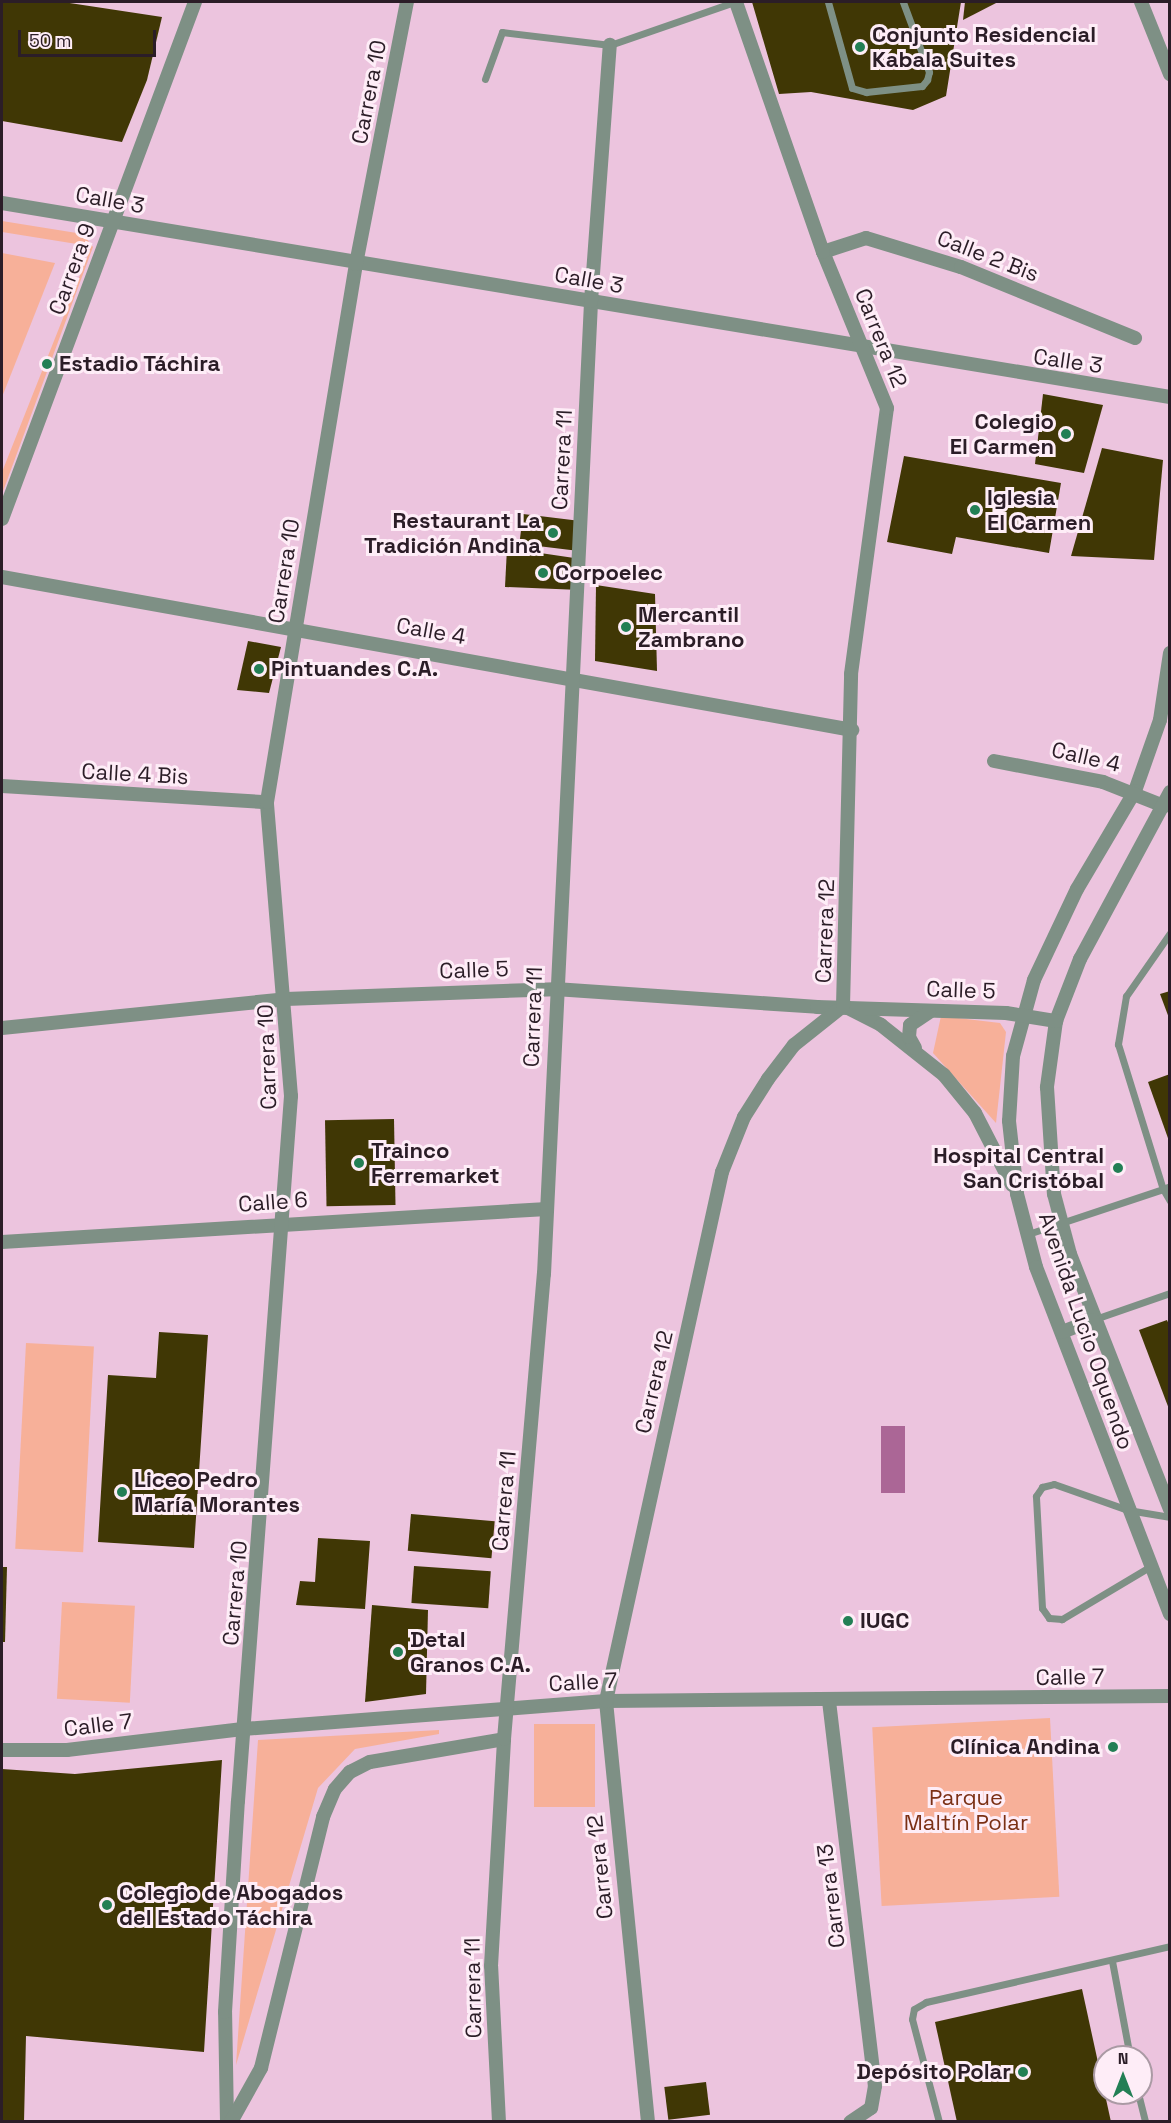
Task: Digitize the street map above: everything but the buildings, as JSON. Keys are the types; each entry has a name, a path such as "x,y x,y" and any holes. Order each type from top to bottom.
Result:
{"street":[{"name":"Carrera 9","path":"2,519 195,2"},
{"name":"Carrera 10","path":"229,2121 225,2012 243,1728 291,1096 286,999 267,802 356,264 407,2"},
{"name":"Carrera 12","path":"648,2121 606,1701 722,1172 744,1117 768,1079 794,1045 843,1005 852,730 851,674 860,585 877,499 887,408 823,252 735,2"},
{"path":"1141,2 1170,74"},
{"path":"1159,47 1170,36"},
{"name":"Carrera 11","path":"498,2121 491,1966 506,1707 547,1209 555,989 591,301 610,45"},
{"name":"Calle 3","path":"2,204 1170,397"},
{"name":"Calle 2 Bis","path":"823,252 866,238 888,244 961,267 1135,338"},
{"name":"Calle 4","path":"2,576 572,676 852,730"},
{"name":"Avenida Lucio Oquendo","path":"1170,653 1160,720 1135,791 1077,889 1023,1015 1013,1056 1009,1121 1017,1194 1028,1234 1128,1510 1170,1614"},
{"name":"Calle 4","path":"994,761 1135,791 1164,806"},
{"name":"Calle 4 Bis","path":"2,786 267,802"},
{"name":"Avenida Lucio Oquendo","path":"1170,792 1096,923 1056,1021 1047,1087 1048,1147 1061,1222 1093,1320 1170,1509"},
{"name":"Calle 5","path":"2,1028 286,999 555,989 1023,1015 1056,1021"},
{"path":"843,1005 918,1052"},
{"path":"940,1010 920,1014 909,1025 909,1037 918,1052 975,1113 1017,1194"},
{"name":"Calle 6","path":"2,1242 282,1222 547,1209"},
{"path":"1062,1332 1093,1320"},
{"name":"Calle 7","path":"2,1750 67,1750 243,1728 606,1701 829,1701 1170,1696"},
{"name":"Carrera 13","path":"829,1701 875,2086 871,2108 850,2121"},
{"path":"229,2121 261,2068 323,1816 335,1789 350,1772 369,1762 457,1743 504,1739"}],"lane":[{"path":"485,79 502,32 610,45 735,2"},
{"path":"828,2 852,88 866,92 922,86 927,80 929,72 903,2"},
{"path":"1170,933 1130,989 1118,1028 1120,1060 1170,1201"},
{"path":"1028,1234 1166,1187"},
{"path":"1093,1320 1170,1293"},
{"path":"1151,1566 1062,1619 1050,1618 1042,1608 1036,1496 1042,1487 1054,1484 1089,1493 1128,1510 1170,1517"},
{"path":"939,2121 912,2019 914,2009 926,2002 1170,1946"},
{"path":"1112,1961 1128,2045"},
{"path":"1141,2105 1145,2121"}],"green space":[{"name":"Estadio Táchira","path":"2,221 83,234 93,247 2,494 2,472 88,255 83,245 2,232"},
{"path":"2,253 55,263 2,397"},
{"path":"941,1016 1000,1023 1006,1032 996,1123 933,1053"},
{"path":"26,1343 94,1347 83,1552 15,1549"},
{"path":"62,1602 135,1606 130,1703 57,1699"},
{"name":"Parque Maltín Polar","path":"1050,1718 1059,1897 882,1906 872,1727"},
{"path":"534,1724 595,1724 595,1807 534,1807"},
{"path":"439,1730 439,1734 355,1749 318,1788 236,2065 258,1740"}],"shaded area":[{"path":"881,1426 905,1426 905,1493 881,1493"}],"place":[{"name":"Conjunto Residencial Kabala Suites","path":"860,47"},
{"name":"Estadio Táchira","path":"47,364"},
{"name":"Colegio El Carmen","path":"1066,434"},
{"name":"Iglesia El Carmen","path":"975,510"},
{"name":"Restaurant La Tradición Andina","path":"553,533"},
{"name":"Corpoelec","path":"543,573"},
{"name":"Mercantil Zambrano","path":"626,627"},
{"name":"Pintuandes C.A.","path":"259,669"},
{"name":"Trainco Ferremarket","path":"359,1163"},
{"name":"Hospital Central San Cristóbal","path":"1118,1168"},
{"name":"Liceo Pedro María Morantes","path":"122,1492"},
{"name":"IUGC","path":"848,1621"},
{"name":"Detal Granos C.A.","path":"398,1652"},
{"name":"Clínica Andina","path":"1113,1747"},
{"name":"Colegio de Abogados del Estado Táchira","path":"107,1905"},
{"name":"Depósito Polar","path":"1023,2072"}]}
